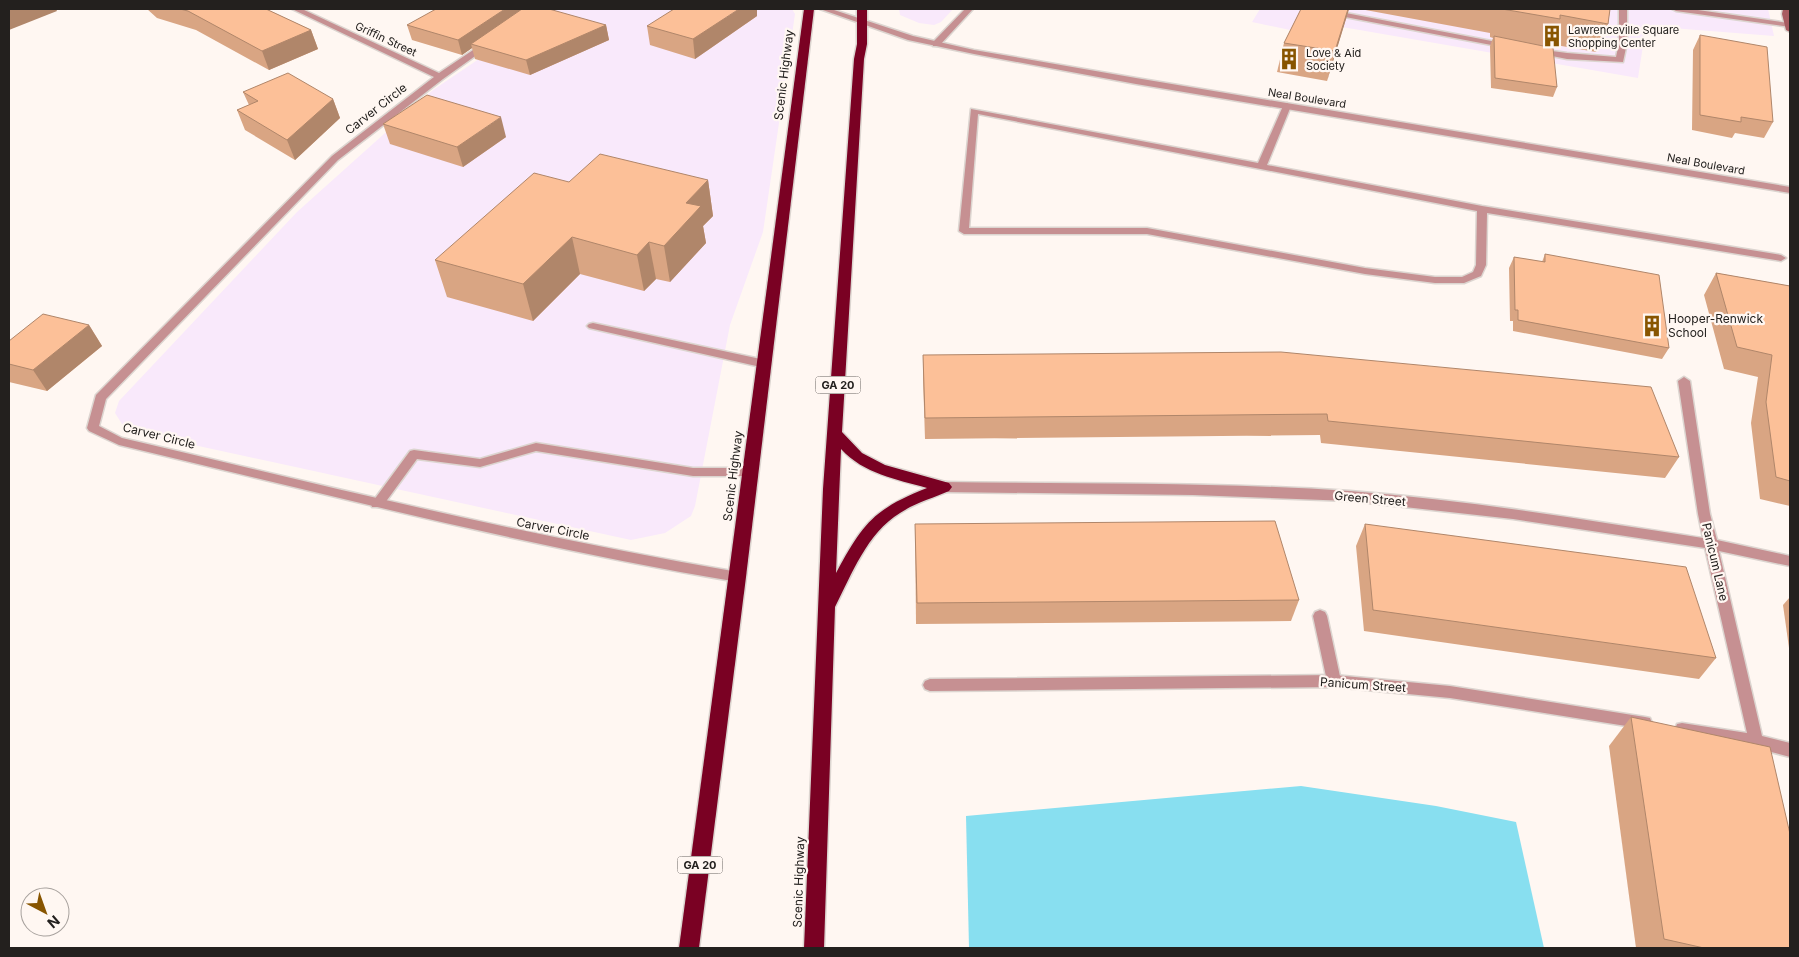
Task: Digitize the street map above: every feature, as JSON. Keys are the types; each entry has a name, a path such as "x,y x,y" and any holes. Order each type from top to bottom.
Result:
{"highway":[{"name":"Scenic Highway","path":"689,948 738,577 809,9"},
{"name":"Scenic Highway","path":"814,948 826,608 835,434 859,59 862,44 862,9"},
{"path":"835,434 857,457 880,469 944,487"},
{"path":"826,608 860,546 882,518 893,510 944,487"}],"street":[{"name":"Griffin Street","path":"296,9 440,77"},
{"name":"Neal Boulevard","path":"824,9 911,38 936,44 1136,82 1790,190"},
{"path":"936,44 969,9"},
{"path":"1314,9 1513,47"},
{"path":"1531,50 1567,56 1620,60 1623,9"},
{"path":"1676,9 1739,18 1789,28 1787,9"},
{"path":"1739,18 1740,9"},
{"name":"Carver Circle","path":"501,35 440,77 335,158 100,398 93,428 119,441 377,504 517,536 738,577"},
{"path":"1261,167 1286,106"},
{"path":"1482,210 1481,265 1477,274 1464,280 1435,280 1365,270 1147,231 964,231 974,111 1482,210 1781,258"},
{"path":"594,326 765,364"},
{"name":"Panicum Lane","path":"1684,382 1710,544 1756,741"},
{"path":"377,504 414,454 480,464 536,447 693,472 750,472"},
{"name":"Green Street","path":"944,487 1193,490 1350,496 1513,514 1710,544 1790,561"},
{"path":"1320,616 1334,681"},
{"name":"Panicum Street","path":"930,684 1334,681 1450,692 1756,741 1790,750"}],"shaded area":[{"path":"553,9 792,9 795,14 763,232 730,325 695,506 691,516 665,533 631,540 143,434 122,424 115,413 119,401 297,212 433,90"},
{"path":"899,9 953,9 941,22 934,25 919,23 900,15"},
{"path":"1260,9 1768,9 1774,36 1646,26 1638,78 1319,23 1314,35 1252,22"}],"water":[{"path":"1301,786 1436,806 1516,822 1544,948 969,948 966,816"}],"building":[{"path":"180,9 266,9 311,30 262,51 188,11"},
{"path":"436,9 505,9 458,40 407,25"},
{"path":"522,9 549,9 606,25 526,60 471,44"},
{"path":"674,9 739,9 693,39 647,26"},
{"path":"1301,9 1348,9 1335,51 1284,43"},
{"path":"1502,9 1610,9 1608,24 1560,15 1560,19"},
{"path":"1700,35 1767,47 1773,122 1741,117 1741,122 1700,115"},
{"path":"1494,36 1553,48 1557,87 1495,78"},
{"path":"288,73 333,99 287,140 237,110 258,101 243,92"},
{"path":"427,95 501,117 457,147 383,124"},
{"path":"600,154 708,180 686,203 701,206 664,246 649,242 637,255 572,237 523,284 435,260 534,173 569,182"},
{"path":"1545,254 1659,275 1669,348 1518,320 1518,310 1515,310 1514,257 1545,262"},
{"path":"1716,273 1790,286 1790,481 1776,477 1766,402 1772,355 1737,347"},
{"path":"43,314 89,325 33,370 9,364 9,341"},
{"path":"1281,352 1651,387 1679,457 1328,421 1327,414 925,418 923,355"},
{"path":"1275,521 1299,600 917,603 915,524"},
{"path":"1365,524 1686,567 1716,658 1373,610"},
{"path":"1631,717 1770,747 1790,834 1790,948 1704,948 1664,939"}],"place":[{"name":"Lawrenceville Square Shopping Center","path":"1552,36"},
{"name":"Love & Aid Society","path":"1289,59"},
{"name":"Hooper-Renwick School","path":"1652,326"}]}
